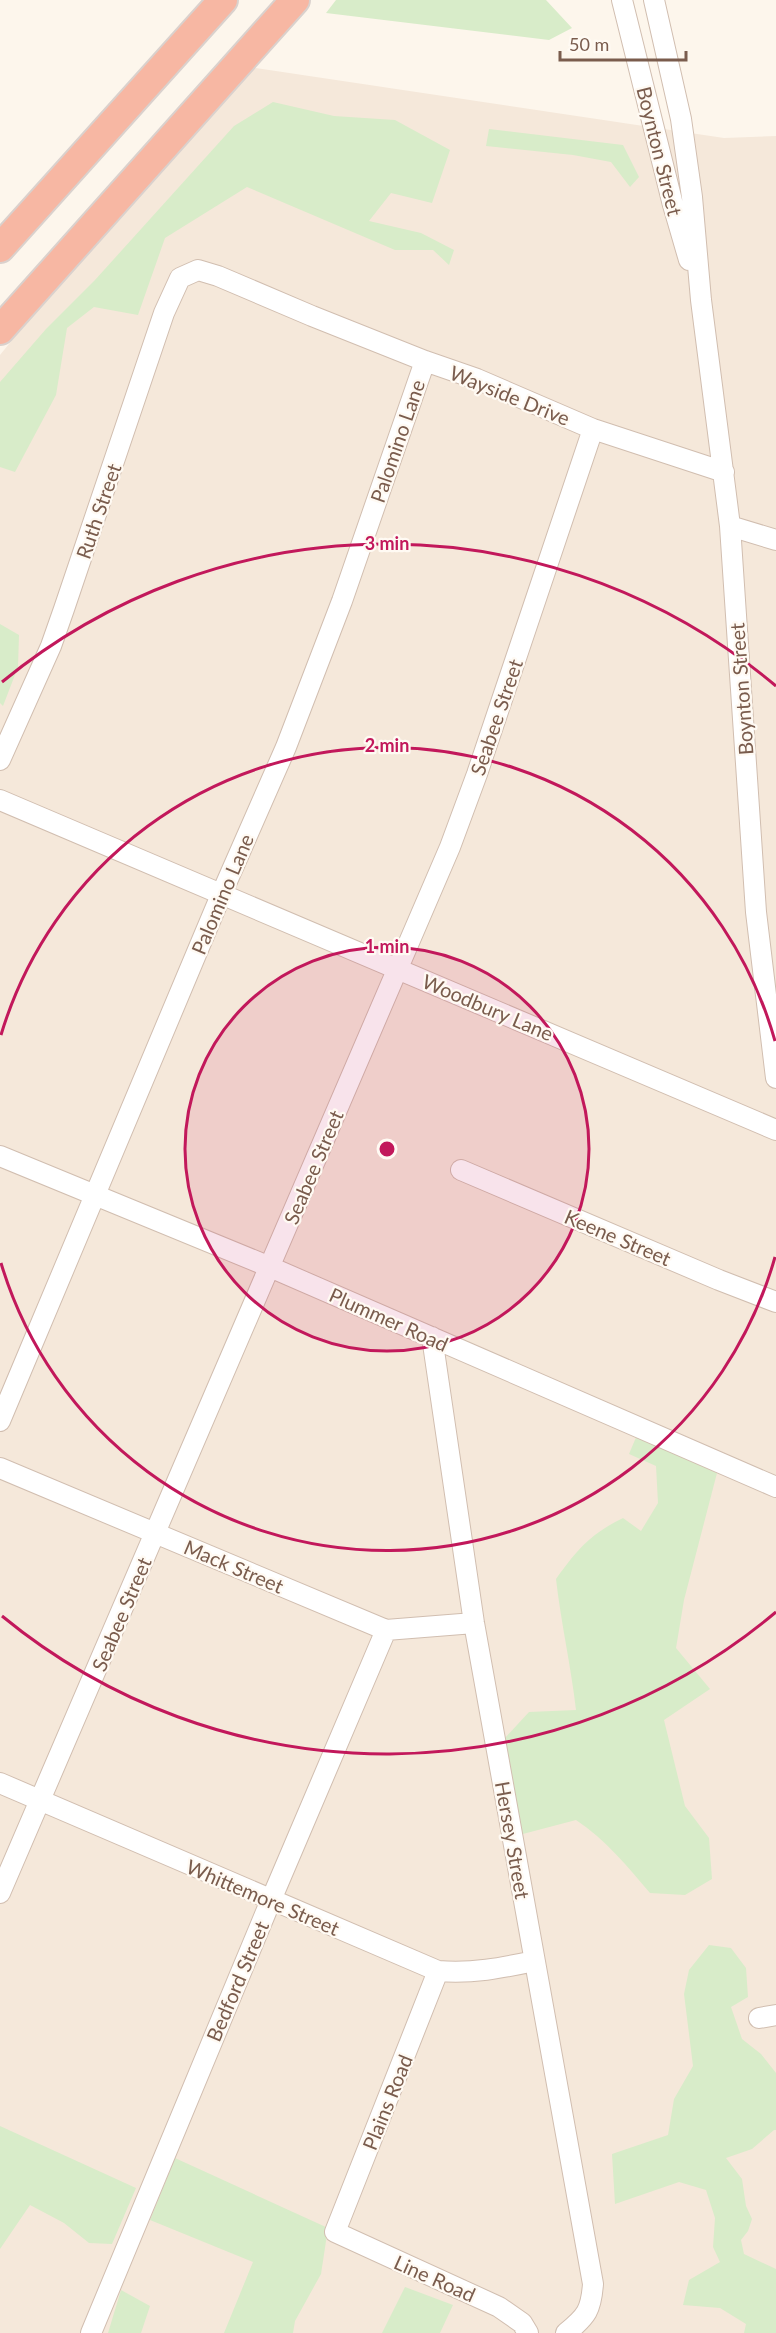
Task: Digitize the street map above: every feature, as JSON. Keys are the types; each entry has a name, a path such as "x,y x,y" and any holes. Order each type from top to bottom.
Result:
{"highway":[{"path":"0,248 223,0"},
{"path":"0,330 295,0"}],"street":[{"name":"Boynton Street","path":"622,0 673,205 701,300"},
{"name":"Boynton Street","path":"654,0 681,119 692,197 701,300 724,472 730,526 756,912 776,1078"},
{"name":"Wayside Drive","path":"198,270 218,276 425,361 477,379 593,429 724,472"},
{"name":"Ruth Street","path":"0,760 51,645 164,313 180,278 198,270"},
{"name":"Palomino Lane","path":"0,1421 220,895 286,747 342,601 425,361"},
{"name":"Seabee Street","path":"0,1893 450,847 477,774 593,429"},
{"path":"730,526 776,540"},
{"name":"Woodbury Lane","path":"0,800 776,1130"},
{"name":"Plummer Road","path":"0,1156 270,1267 776,1487"},
{"name":"Keene Street","path":"461,1170 776,1302"},
{"name":"Hersey Street","path":"432,1337 474,1623 593,2284 592,2304 580,2322 567,2333"},
{"name":"Mack Street","path":"0,1468 386,1630 474,1623"},
{"name":"Bedford Street","path":"91,2333 386,1630"},
{"name":"Whittemore Street","path":"0,1783 438,1971 460,1973 504,1968 534,1961"},
{"name":"Plains Road","path":"335,2232 438,1971"},
{"name":"Line Road","path":"335,2232 499,2307 522,2323 528,2333"}],"shaded area":[{"path":"236,65 724,138 776,136 776,2333 0,2333 0,355"}],"green space":[{"path":"336,0 546,0 572,28 549,40 326,13"},
{"path":"273,102 334,116 395,120 450,150 432,203 391,193 369,221 421,233 454,250 449,265 433,250 395,250 247,187 165,238 138,315 94,307 67,328 56,395 15,472 0,467 0,382 46,329 95,280 234,126"},
{"path":"489,129 623,145 639,177 630,187 611,162 573,155 486,146"},
{"path":"0,624 19,635 18,667 3,706 0,703"},
{"path":"637,1435 717,1473 684,1600 676,1648 710,1689 664,1720 685,1806 709,1838 712,1879 685,1895 650,1893 607,1845 576,1820 519,1835 504,1739 529,1712 576,1710 556,1579 585,1544 612,1524 623,1518 641,1531 658,1503 656,1466 629,1454"},
{"path":"709,1945 731,1948 746,1968 748,1997 731,2007 742,2039 761,2054 776,2073 776,2130 752,2149 726,2158 742,2179 746,2206 752,2219 748,2231 741,2240 744,2254 776,2269 776,2333 744,2333 746,2324 720,2308 683,2305 689,2280 720,2262 713,2247 715,2218 706,2190 679,2182 615,2204 612,2154 668,2135 674,2099 693,2066 684,1994 689,1970"},
{"path":"0,2126 136,2188 112,2244 89,2243 64,2223 30,2205 0,2249"},
{"path":"175,2158 328,2228 321,2274 295,2321 293,2333 224,2333 253,2262 150,2220"},
{"path":"405,2287 453,2305 440,2333 382,2333"},
{"path":"121,2290 150,2306 141,2333 108,2333"}]}
